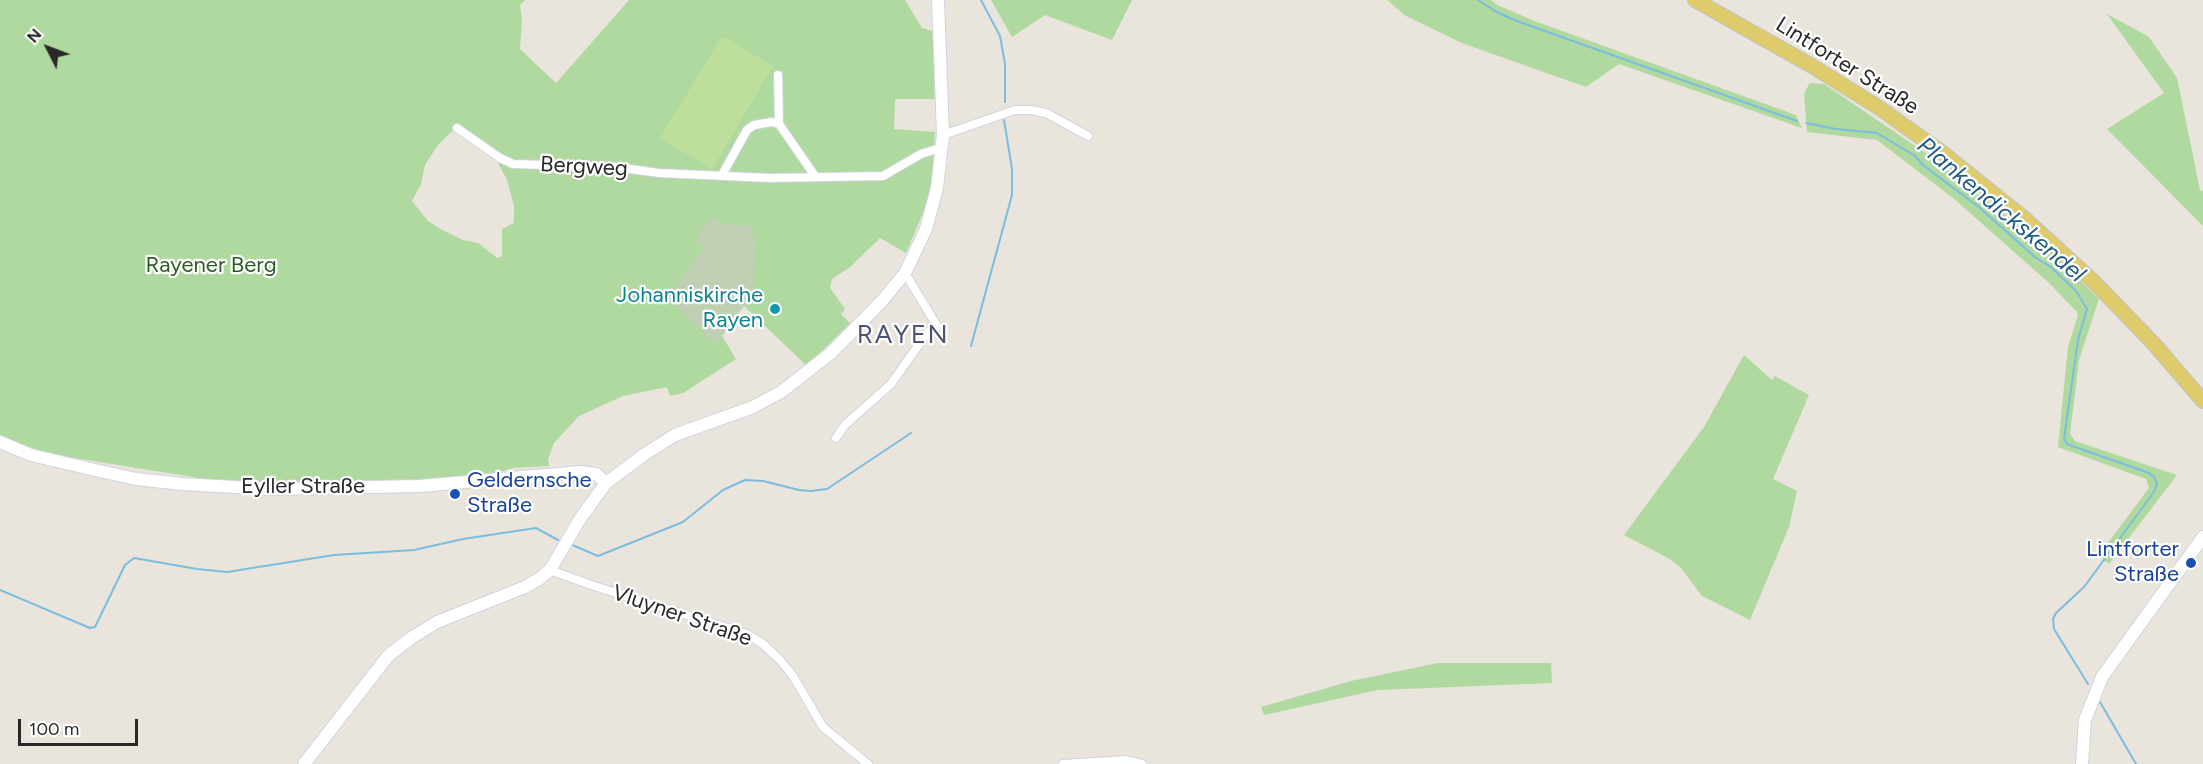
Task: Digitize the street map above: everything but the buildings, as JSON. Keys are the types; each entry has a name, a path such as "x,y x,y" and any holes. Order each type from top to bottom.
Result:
{"main road":[{"path":"304,764 367,681 396,650 437,622 525,587 550,570 580,519 606,483 675,435 753,407 781,392 839,346 882,302 905,273 926,229 937,188 943,141 938,0"},
{"name":"Lintforter Straße","path":"1695,0 1812,66 1878,107 1944,153 2025,219 2095,283 2154,344 2203,401"},
{"name":"Eyller Straße","path":"0,442 31,455 95,470 136,479 182,483 271,489 420,486 581,472 596,474 606,483"},
{"path":"2082,764 2085,720 2102,677 2203,537"}],"street":[{"path":"777,75 779,124 815,176"},
{"path":"943,141 998,114 1023,110 1046,113 1088,136"},
{"path":"722,175 747,130 754,125 772,122 779,124"},
{"name":"Bergweg","path":"457,128 500,158 513,164 616,167 659,173 770,178 883,176 943,141"},
{"path":"836,438 845,425 891,384 927,333 937,326 905,273"},
{"name":"Vluyner Straße","path":"550,570 747,634 763,644 780,660 793,676 823,727 868,764"},
{"path":"1063,764 1127,760 1142,764"}],"green space":[{"name":"Rayener Berg","path":"0,0 525,0 520,5 522,20 520,49 556,83 629,0 905,0 922,28 933,31 935,99 895,99 894,129 935,132 931,194 906,253 880,238 850,267 832,279 830,288 845,309 841,314 850,323 807,366 744,306 722,336 736,359 683,393 670,396 667,387 623,396 579,416 554,443 548,459 549,466 513,468 490,475 274,490 31,451 0,438","holes":["457,126 496,159 507,180 514,206 514,223 502,229 502,256 497,258 478,243 463,240 428,221 412,201 421,184 425,165 438,145"]},
{"path":"991,0 1132,0 1112,40 1045,15 1012,37"},
{"path":"1387,0 1491,0 1497,5 1537,22 1796,115 1802,128 1619,64 1586,87 1462,43 1406,16"},
{"path":"2107,14 2149,37 2177,78 2200,190 2203,191 2203,226 2107,129 2164,93"},
{"path":"722,36 773,66 712,169 660,138"},
{"path":"1809,84 1824,84 1936,160 2038,240 2099,299 2079,360 2070,434 2075,441 2177,475 2109,564 2098,556 2149,488 2146,479 2058,447 2068,347 2077,312 2047,281 1953,198 1877,140 1807,132 1804,94"},
{"path":"711,218 727,225 750,225 755,241 754,292 716,344 667,298 704,247 698,241 699,232"},
{"path":"1744,355 1772,380 1775,376 1809,395 1773,479 1797,491 1789,527 1750,620 1702,596 1681,568 1668,558 1624,535 1704,427"},
{"path":"1438,663 1551,663 1552,683 1378,690 1264,715 1261,707 1351,681"}],"waterway":[{"path":"981,0 1000,36 1005,64 1005,102"},
{"name":"Plankendickskendel","path":"1478,0 1514,20 1797,121"},
{"path":"971,346 1012,195 1012,169 1004,120"},
{"name":"Plankendickskendel","path":"1806,123 1877,133 1915,156 1923,165 1980,208 2036,258 2051,267 2076,291 2087,309 2078,340 2064,439 2067,444 2149,473 2157,484 2154,492 2084,587 2056,613 2053,619 2054,629 2088,684"},
{"path":"570,544 598,556 683,522 723,490 745,480 763,481 799,490 827,489 911,433"},
{"path":"0,590 90,628 95,627 125,565 134,558 227,572 334,555 414,550 463,539 536,528 558,540"},
{"name":"Plankendickskendel","path":"2100,702 2136,764"}],"place":[{"name":"Johanniskirche Rayen","path":"775,309"},
{"name":"Geldernsche Straße","path":"455,494"},
{"name":"Lintforter Straße","path":"2191,563"}],"district":[{"name":"RAYEN","path":"903,335"}]}
